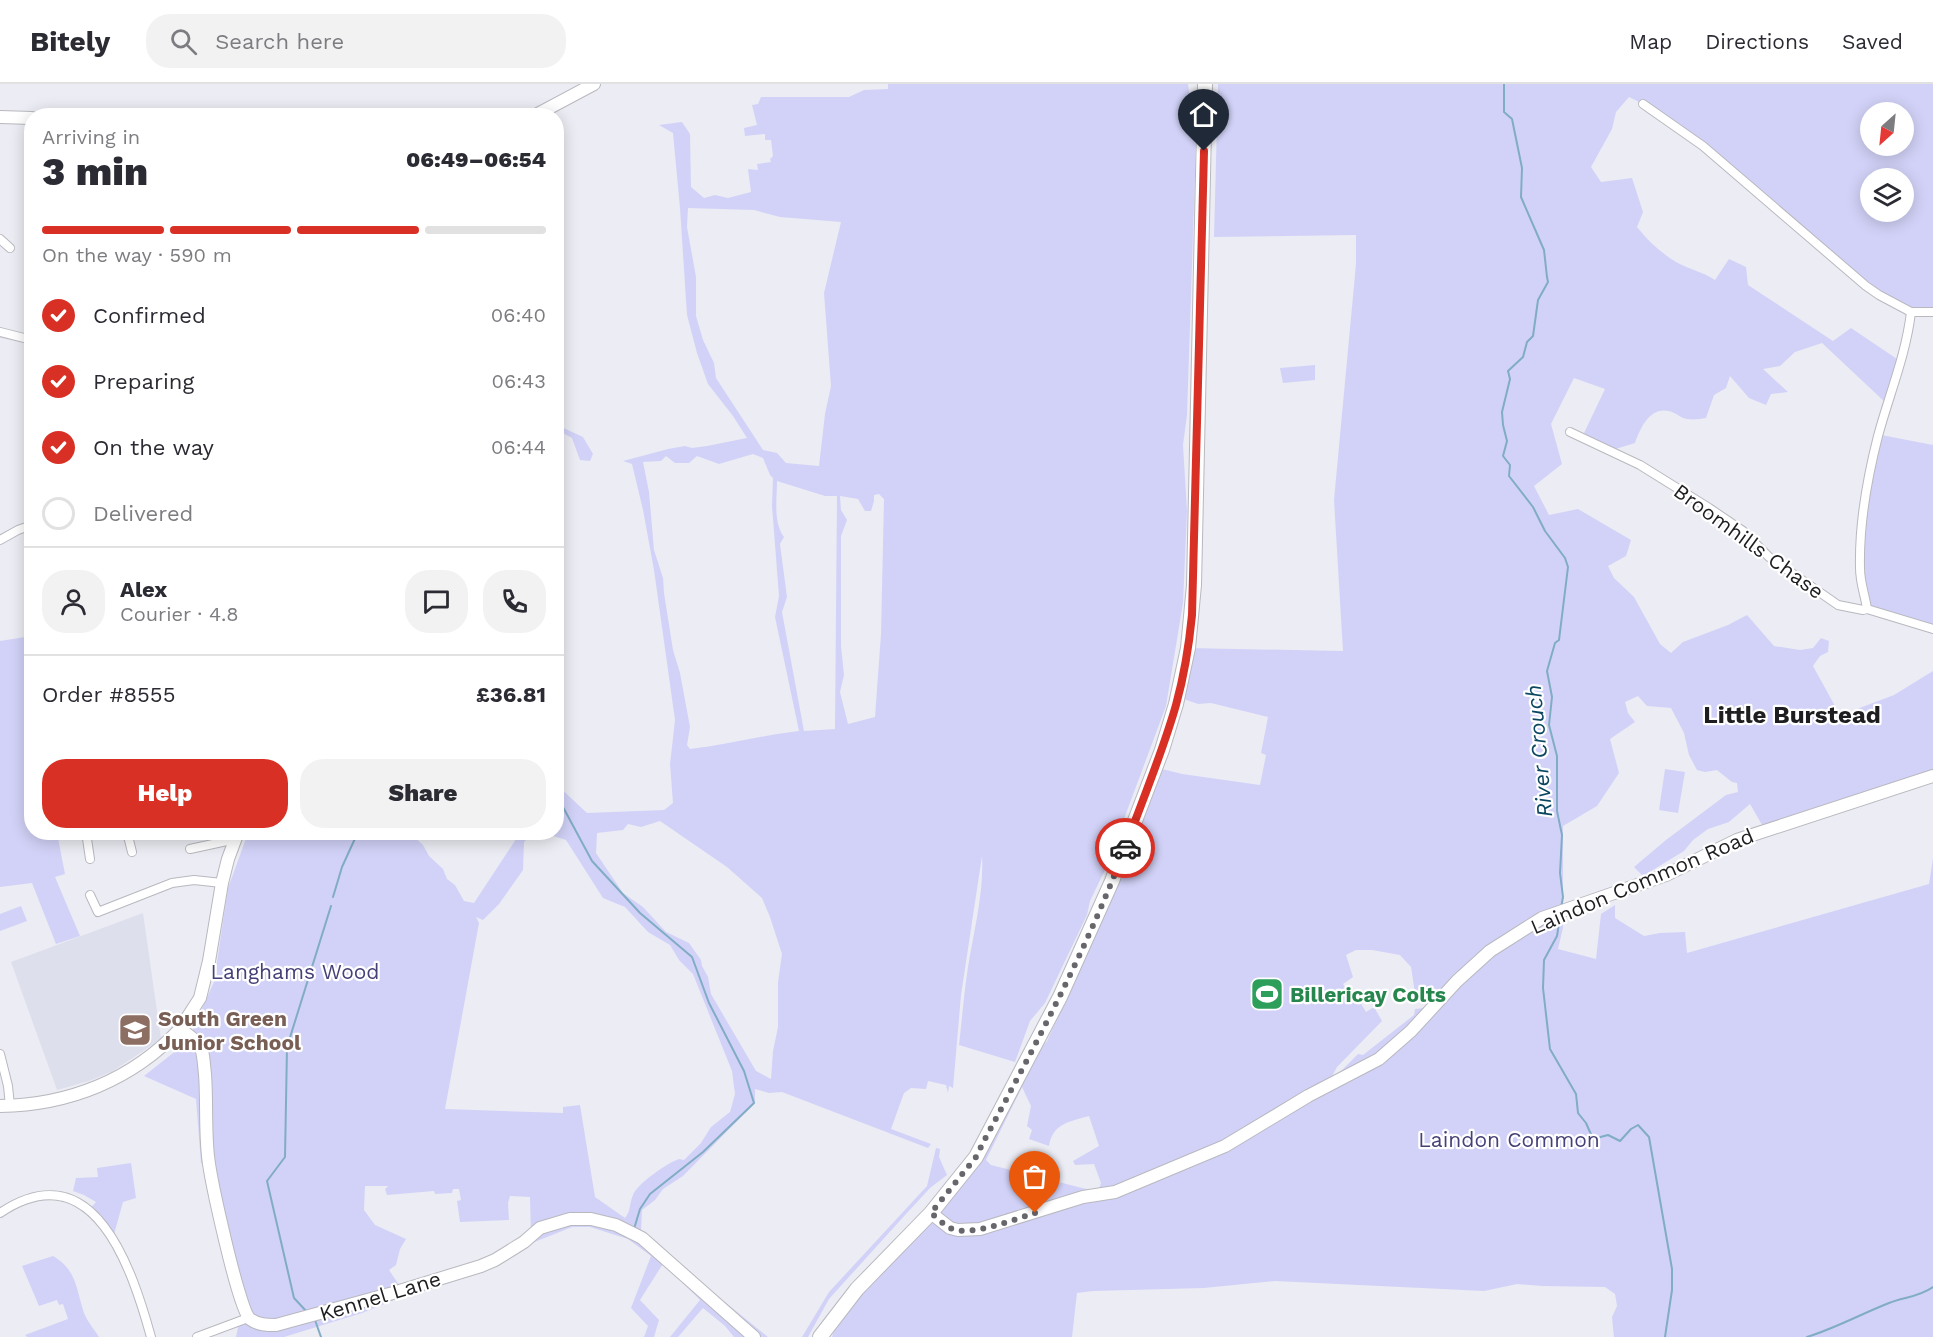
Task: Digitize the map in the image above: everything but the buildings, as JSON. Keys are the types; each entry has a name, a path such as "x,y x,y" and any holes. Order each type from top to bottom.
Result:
{"main road":[{"path":"820,1337 857,1289 931,1213 976,1157 1060,997 1112,880 1162,750 1178,698 1189,646 1194,585 1205,84"},
{"path":"827,1337 839,1314"}],"street":[{"path":"549,108 594,84"},
{"path":"1643,104 1703,146 1866,286 1888,301 1911,312 1933,312"},
{"path":"0,117 24,117"},
{"path":"0,239 10,248"},
{"path":"1867,609 1861,585 1860,568 1862,519 1878,437 1907,336 1911,312"},
{"path":"0,332 24,338"},
{"name":"Broomhills Chase","path":"1570,432 1640,465 1709,508 1743,531 1769,558 1838,605 1867,609 1933,629"},
{"path":"0,540 24,528"},
{"name":"Laindon Common Road","path":"931,1213 950,1228 980,1229 1083,1197 1114,1192 1139,1184 1226,1146 1308,1096 1379,1059 1411,1031 1457,981 1490,951 1542,918 1666,875 1737,840 1933,776"},
{"path":"87,840 90,859"},
{"path":"129,840 132,852"},
{"path":"190,849 223,840"},
{"path":"0,1054 8,1086 5,1106 60,1100 107,1083 153,1055 180,1029 200,998 209,961 222,883 235,840"},
{"path":"90,895 98,912 172,883 194,880 222,883"},
{"path":"180,1029 201,1049 206,1091 208,1157 224,1234 248,1318 197,1337"},
{"path":"0,1213 37,1197 55,1196 69,1199 89,1210 103,1225 123,1256 152,1337"},
{"name":"Kennel Lane","path":"248,1318 261,1325 276,1325 393,1293 495,1260 524,1242 540,1228 553,1223 591,1219 616,1225 642,1238 754,1337"}],"shaded area":[{"path":"143,913 161,1039 113,1071 57,1090 11,962"}],"green space":[{"name":"Langhams Wood","path":"888,84 1188,84 1195,145 1195,175 1187,415 1183,445 1187,511 1183,603 1166,706 1105,870 1090,901 1087,915 1045,1003 1030,1021 1015,1062 959,1045 980,898 982,856 961,995 953,1088 949,1086 948,1093 946,1085 928,1081 926,1089 911,1088 904,1093 891,1129 931,1144 928,1148 782,1092 769,1093 755,1089 755,1103 683,1176 663,1189 655,1200 642,1210 641,1230 768,1337 762,1337 721,1304 648,1238 619,1223 599,1216 569,1213 553,1219 531,1236 530,1197 510,1196 509,1220 460,1222 457,1201 461,1200 459,1189 453,1189 452,1193 435,1194 434,1191 387,1195 385,1189 388,1186 365,1186 364,1210 375,1225 406,1239 400,1249 396,1265 389,1270 399,1285 424,1283 484,1264 547,1229 571,1220 586,1219 615,1225 641,1240 666,1259 640,1300 659,1320 654,1337 644,1337 648,1326 631,1308 651,1256 628,1239 590,1227 572,1227 527,1245 497,1265 416,1291 362,1313 284,1337 236,1337 239,1323 248,1318 242,1306 210,1167 201,1163 196,1099 144,1076 187,1042 214,982 228,888 245,840 418,840 429,856 443,869 447,879 455,885 464,901 474,903 515,840 526,840 523,870 499,904 483,920 476,917 479,923 445,1109 563,1113 563,1107 580,1105 595,1197 625,1218 633,1195 640,1185 667,1165 679,1159 684,1160 701,1143 711,1127 730,1112 735,1094 732,1071 693,974 679,960 670,945 648,932 625,907 603,898 564,839 564,792 587,813 664,810 673,803 670,764 675,720 654,570 632,464 623,461 668,449 707,446 747,438 708,384 697,353 687,315 673,133 659,125 682,122 690,134 691,187 704,198 715,195 728,198 751,192 748,169 758,170 757,164 771,162 770,159 773,156 771,140 765,140 765,134 745,136 744,128 757,125 752,105 758,104 761,97 849,97 864,90 888,89","holes":["688,208 754,210 780,217 841,222 824,293 831,386 819,466 786,463 777,453 763,450 716,378 714,363 703,340 696,316 696,277 687,227","753,454 763,458 773,478 772,506 779,596 775,617 799,731 690,749 687,745 690,727 680,673 673,650 663,578 654,550 649,492 643,462 661,461 666,456 675,463 689,463 697,456 719,464","777,481 825,496 837,496 835,729 804,731 782,612 787,597 780,544 784,537 777,517","879,494 884,499 881,634 875,717 848,724 840,692 844,675 841,646 841,536 847,520 841,510 840,496 858,499 865,511 871,511 874,495","660,821 727,867 762,898 782,954 778,982 778,1027 771,1079 756,1071 711,994 708,977 701,960 689,943 666,932 643,907 623,893 596,853 597,833 623,830 628,824 641,827"]},
{"name":"Laindon Common","path":"1218,84 1933,84 1933,312 1911,312 1875,289 1732,171 1643,104 1629,97 1616,112 1612,129 1591,167 1601,182 1632,178 1643,212 1637,227 1650,242 1676,262 1715,280 1729,259 1746,267 1748,285 1833,341 1851,328 1900,361 1887,404 1822,343 1795,352 1780,366 1763,369 1788,392 1771,394 1766,405 1749,398 1730,376 1726,388 1714,395 1706,418 1687,419 1674,413 1659,411 1644,423 1635,443 1609,451 1584,433 1605,389 1574,378 1551,424 1562,464 1534,486 1549,515 1578,509 1631,540 1626,556 1608,566 1614,578 1634,597 1660,644 1671,653 1683,642 1728,625 1747,615 1774,646 1800,650 1813,648 1821,638 1829,641 1828,652 1820,656 1813,666 1841,717 1894,695 1933,671 1933,776 1765,830 1750,804 1729,822 1708,829 1693,840 1684,851 1643,876 1634,867 1726,795 1738,792 1737,783 1732,782 1717,770 1705,772 1697,770 1689,755 1684,733 1671,708 1647,706 1638,696 1625,702 1628,713 1635,722 1610,739 1619,773 1597,806 1563,826 1563,928 1558,949 1596,959 1601,914 1615,905 1615,918 1644,936 1685,932 1687,953 1929,884 1933,858 1933,1337 1614,1337 1612,1317 1617,1306 1615,1294 1605,1287 1517,1284 1484,1291 1275,1281 1204,1288 1077,1293 1072,1337 832,1337 839,1314 952,1188 1032,1059 1047,1041 1112,899 1162,769 1260,785 1266,755 1261,753 1268,717 1211,703 1198,704 1178,697 1188,648 1343,651 1334,500 1356,264 1356,235 1214,237","holes":["1356,950 1372,950 1400,955 1411,967 1416,1000 1426,1001 1441,997 1433,1007 1415,1009 1414,1015 1363,1055 1358,1054 1339,1073 1338,1079 1328,1084 1337,1067 1382,1021 1374,1007 1366,1012 1357,997 1353,999 1343,984 1353,977 1346,955","1022,1087 1031,1106 1027,1126 1032,1130 1029,1139 1049,1146 1058,1128 1089,1116 1099,1146 1073,1161 1075,1165 1094,1164 1101,1183 1098,1192 991,1165 986,1160"]},
{"path":"1315,365 1315,380 1283,383 1280,368"},
{"path":"564,428 583,437 593,454 590,461 580,460 572,438 564,434"},
{"path":"1876,434 1933,445 1933,629 1867,609 1860,568"},
{"path":"24,637 24,840 58,840 65,874 55,877 80,936 56,944 32,883 0,887 0,641"},
{"path":"1665,769 1685,772 1678,813 1659,810"},
{"path":"21,906 27,921 0,931 0,914"},
{"path":"936,1148 940,1149 939,1157 947,1175 930,1188 829,1299 808,1337 802,1337 829,1292 927,1186"},
{"path":"131,1163 136,1198 123,1202 113,1238 89,1210 96,1202 73,1191 76,1178 98,1177 97,1168"},
{"path":"53,1256 67,1267 71,1274 85,1316 99,1337 27,1337 25,1335 68,1319 63,1304 59,1305 57,1300 39,1306 22,1266"},
{"path":"687,1278 754,1337 734,1337 725,1326 703,1308 678,1337 670,1337 700,1300 682,1282"}],"waterway":[{"name":"River Crouch","path":"1504,84 1504,112 1512,119 1522,168 1521,197 1544,250 1548,282 1538,300 1533,336 1527,342 1523,357 1508,371 1510,379 1502,412 1507,441 1503,456 1510,465 1509,476 1533,507 1545,531 1565,558 1568,567 1559,640 1555,643 1547,671 1552,697 1549,725 1557,756 1557,811 1562,835 1560,873 1563,897 1561,908"},
{"path":"564,809 592,861 640,913 692,957 709,1003 744,1071 754,1103 703,1152 650,1194 640,1209 634,1229"},
{"path":"333,897 342,867 354,840"},
{"path":"307,1312 294,1298 267,1181 285,1157 287,1047 331,906"},
{"name":"River Crouch","path":"1560,917 1557,936 1544,960 1543,988 1550,1049 1576,1094 1578,1113 1586,1123 1593,1139 1608,1135 1620,1141 1638,1125 1649,1137 1672,1269 1672,1290 1665,1337"},
{"name":"River Crouch","path":"1807,1337 1933,1287"},
{"path":"315,1320 321,1337"}],"way so far":[{"path":"1035,1213 980,1229 968,1230 950,1228 931,1213 976,1157 1060,997 1125,848"}],"place":[{"name":"Billericay Colts","path":"1267,994"},
{"name":"South Green Junior School","path":"135,1030"}],"district":[{"name":"Little Burstead","path":"1792,715"}],"route":[{"path":"1125,848 1176,706 1189,646 1194,562 1204,151"}]}
